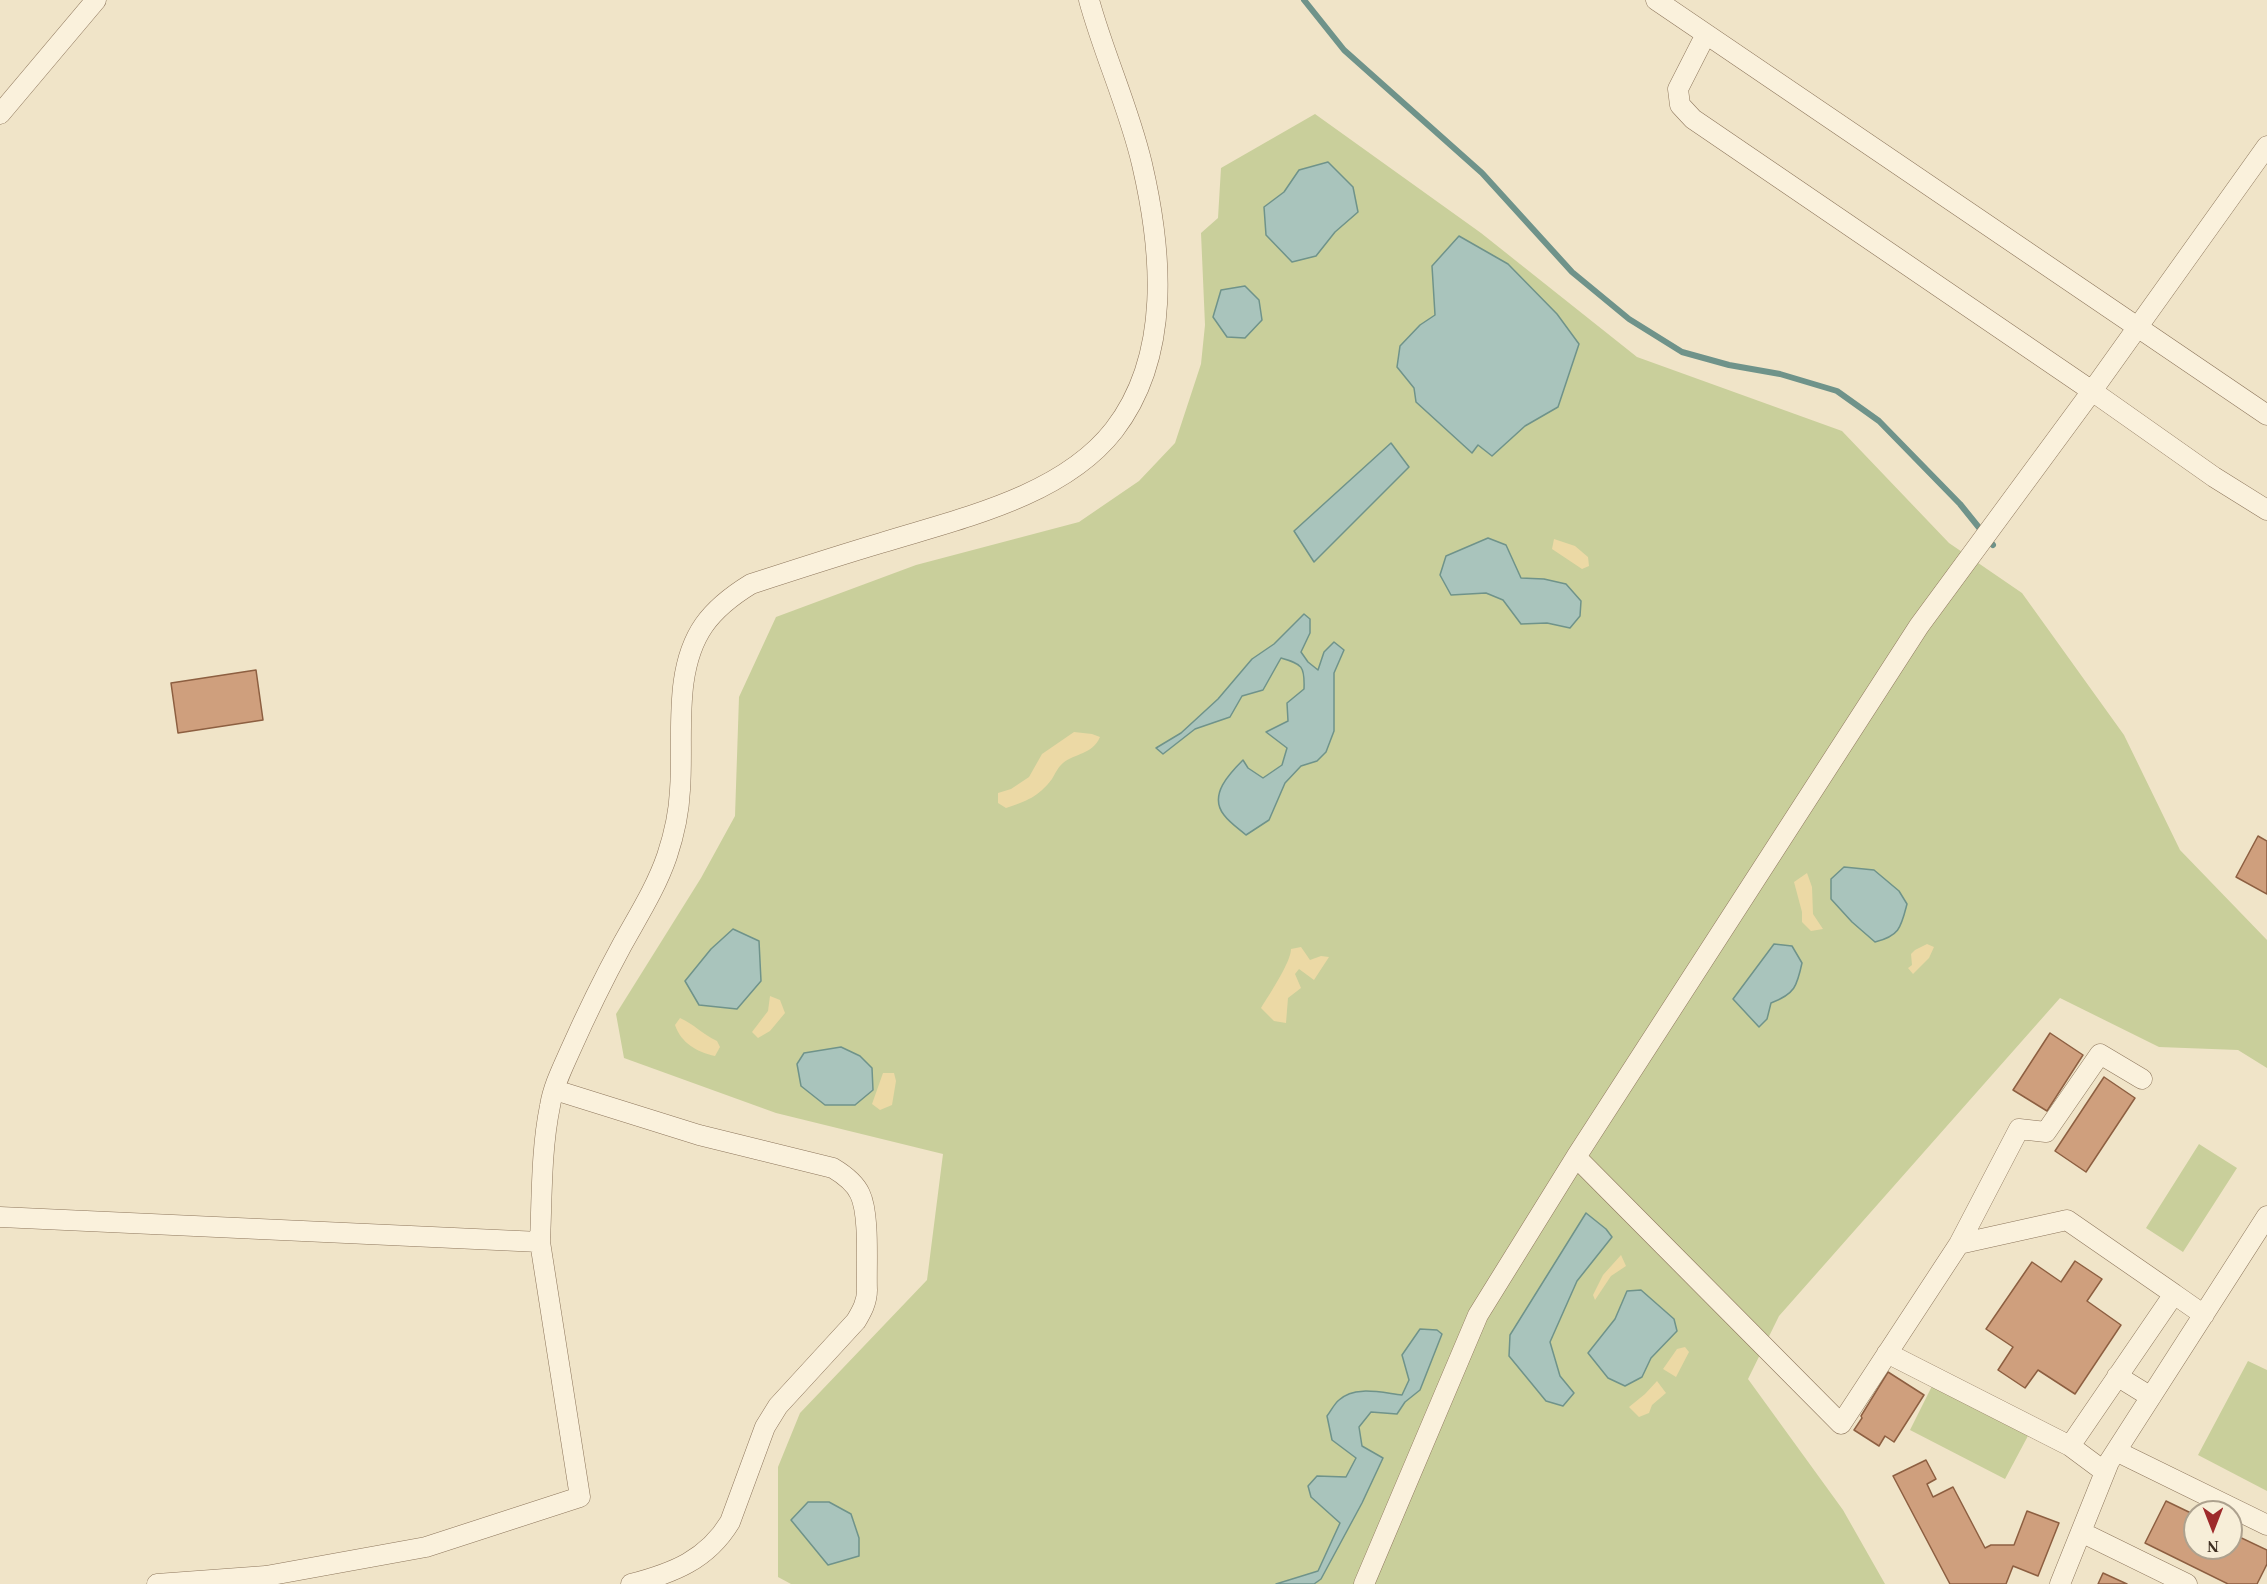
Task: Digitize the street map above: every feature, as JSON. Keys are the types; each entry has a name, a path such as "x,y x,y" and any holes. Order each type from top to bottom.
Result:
{"lane":[{"path":"0,114 96,0"},
{"path":"157,1584 266,1576 426,1547 580,1497 540,1242 544,1153 550,1106 591,1002 658,880 674,834 681,789 683,692 694,642 704,625 734,594 751,584 987,510 1063,474 1088,455 1113,430 1132,400 1145,372 1152,345 1157,267 1154,233 1142,162 1089,0"},
{"path":"1656,0 2267,415"},
{"path":"1706,34 1678,89 1680,105 1694,119 2214,477 2267,510"},
{"path":"1364,1584 1478,1315 1576,1157 1919,626 2092,391 2267,146"},
{"path":"1576,1157 1841,1424 1959,1244 2019,1129 2046,1132 2100,1054 2142,1079"},
{"path":"555,1090 699,1134 833,1168 841,1172 856,1187 863,1204 867,1297 856,1321 778,1406 765,1427 730,1522 711,1548 695,1560 631,1584"},
{"path":"2060,1584 2105,1472 2116,1451 2267,1216"},
{"path":"0,1217 540,1242"},
{"path":"1959,1244 2067,1220 2204,1315"},
{"path":"2070,1446 2174,1294"},
{"path":"1887,1353 2070,1446 2105,1472"},
{"path":"2117,1376 2151,1397"},
{"path":"2116,1451 2267,1525"},
{"path":"2081,1532 2187,1584"}],"green space":[{"path":"1315,114 1481,233 1637,357 1842,431 1949,543 2022,593 2124,735 2180,850 2267,940 2267,1068 2238,1050 2159,1047 2060,998 1779,1316 1748,1379 1843,1510 1885,1584 791,1584 778,1577 778,1467 800,1413 927,1280 943,1154 776,1113 624,1058 616,1014 701,878 735,816 739,697 776,617 916,565 1079,522 1139,481 1175,443 1201,364 1205,325 1201,233 1218,218 1221,168"},
{"path":"2199,1144 2237,1168 2183,1252 2146,1228"},
{"path":"2248,1361 2267,1370 2267,1491 2198,1455"},
{"path":"1933,1384 2029,1434 2005,1479 1910,1430"}],"sand":[{"path":"1554,539 1575,546 1588,557 1589,566 1582,569 1552,549"},
{"path":"1074,732 1100,737 1093,747 1063,763 1047,785 1032,798 1006,808 998,803 998,793 1011,789 1029,777 1042,754"},
{"path":"1807,873 1812,887 1813,914 1823,929 1811,931 1802,922 1802,912 1794,882"},
{"path":"1927,944 1934,947 1929,958 1913,974 1908,968 1912,965 1911,954"},
{"path":"1301,947 1310,960 1321,956 1329,957 1314,980 1299,969 1295,974 1301,988 1288,998 1286,1023 1274,1021 1261,1008 1284,970 1291,949"},
{"path":"770,996 780,1000 785,1013 770,1031 758,1038 752,1032 768,1011"},
{"path":"680,1018 717,1041 720,1047 715,1056 696,1049 681,1037 675,1025"},
{"path":"883,1073 894,1073 896,1081 892,1105 880,1110 872,1104"},
{"path":"1621,1255 1626,1266 1611,1276 1595,1300 1593,1295 1603,1275"},
{"path":"1685,1347 1689,1352 1676,1377 1663,1369 1677,1349"},
{"path":"1657,1381 1666,1393 1652,1405 1649,1413 1639,1417 1629,1407"}],"water":[{"path":"1328,162 1353,187 1358,212 1335,232 1316,256 1292,262 1266,235 1264,207 1284,192 1299,170"},
{"path":"1459,236 1508,264 1557,314 1579,344 1558,407 1525,426 1492,456 1478,445 1472,453 1416,402 1414,388 1397,367 1400,346 1420,325 1435,315 1432,266"},
{"path":"1245,286 1259,300 1262,320 1245,338 1227,337 1213,317 1221,290"},
{"path":"1391,443 1409,467 1314,562 1294,531"},
{"path":"1488,538 1506,545 1521,578 1544,579 1566,584 1581,601 1580,616 1570,628 1547,623 1521,624 1503,600 1486,593 1451,595 1440,575 1446,556"},
{"path":"1304,614 1310,619 1310,633 1301,652 1308,662 1318,670 1324,652 1334,642 1344,650 1334,673 1334,731 1326,752 1317,761 1301,766 1285,783 1269,820 1246,835 1224,815 1218,800 1220,792 1232,771 1243,760 1248,768 1263,778 1282,765 1287,748 1266,732 1288,721 1287,703 1304,689 1304,675 1298,664 1281,658 1263,690 1242,696 1230,717 1195,729 1163,754 1156,748 1181,733 1218,699 1252,659 1274,644"},
{"path":"1844,867 1874,870 1899,891 1907,904 1901,925 1890,937 1875,942 1831,899 1831,879"},
{"path":"733,929 759,941 761,981 737,1009 699,1005 685,981 711,949"},
{"path":"1774,944 1792,946 1802,963 1794,988 1771,1003 1767,1019 1759,1027 1733,999"},
{"path":"841,1047 860,1056 872,1068 873,1090 855,1105 825,1105 801,1086 797,1064 804,1053"},
{"path":"1586,1213 1606,1229 1612,1237 1577,1281 1550,1342 1560,1376 1574,1393 1563,1406 1546,1401 1509,1356 1510,1335"},
{"path":"1641,1290 1674,1319 1677,1331 1651,1358 1642,1377 1625,1386 1608,1378 1588,1353 1615,1319 1627,1291"},
{"path":"1420,1329 1437,1330 1442,1334 1420,1390 1405,1402 1397,1414 1371,1412 1359,1427 1362,1446 1383,1458 1362,1503 1321,1579 1314,1584 1276,1584 1318,1571 1340,1523 1311,1497 1308,1486 1317,1476 1346,1477 1356,1458 1332,1440 1327,1416 1339,1400 1353,1393 1369,1391 1402,1395 1409,1380 1402,1355"},
{"path":"808,1502 829,1502 851,1514 859,1538 859,1556 828,1565 791,1520"}],"building":[{"path":"256,670 263,720 178,733 171,683"},
{"path":"2258,836 2267,841 2267,894 2236,877"},
{"path":"2050,1033 2083,1055 2047,1111 2013,1090"},
{"path":"2104,1077 2135,1098 2086,1172 2055,1151"},
{"path":"2075,1261 2102,1279 2087,1301 2121,1325 2075,1394 2038,1370 2025,1388 1998,1370 2013,1347 1986,1329 2032,1262 2061,1282"},
{"path":"1888,1372 1924,1395 1894,1442 1885,1436 1879,1446 1854,1430"},
{"path":"1926,1460 1936,1479 1927,1484 1933,1497 1953,1487 1985,1548 1991,1545 2014,1545 2027,1511 2059,1523 2038,1576 2013,1566 2006,1584 1950,1584 1893,1476"},
{"path":"2166,1501 2183,1509 2183,1560 2243,1560 2243,1539 2267,1550 2267,1564 2257,1584 2228,1584 2145,1543"},
{"path":"2103,1573 2127,1584 2098,1584"}],"waterway":[{"path":"1304,0 1344,50 1482,173 1572,272 1629,319 1682,352 1729,365 1780,374 1837,391 1879,421 1960,504 1993,545"}]}
